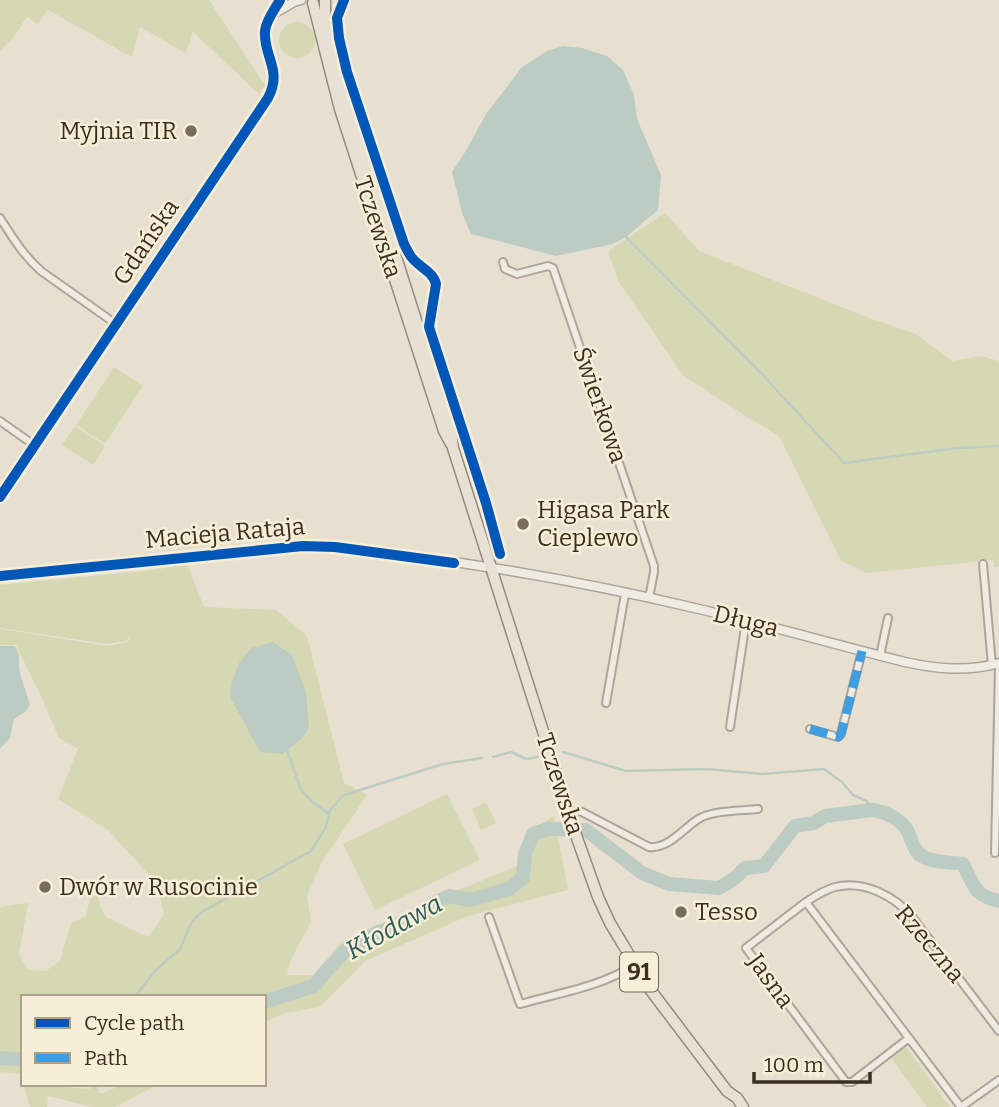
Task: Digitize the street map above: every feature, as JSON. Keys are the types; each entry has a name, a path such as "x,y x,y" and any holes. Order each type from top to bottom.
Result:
{"main road":[{"path":"301,0 313,3 326,0"},
{"name":"Tczewska","path":"326,0 326,16 340,81 451,430 453,448"},
{"name":"Tczewska","path":"313,3 344,122 598,897 634,965 727,1091 734,1107"},
{"name":"Tczewska","path":"727,1091 737,1098 743,1107"}],"street":[{"name":"Gdańska","path":"0,497 272,91 274,71 264,33 280,0"},
{"path":"273,14 301,0"},
{"path":"0,218 23,254 32,263 116,324"},
{"name":"Świerkowa","path":"503,262 505,269 517,274 548,266 554,268 654,566 649,598"},
{"path":"0,421 34,444"},
{"name":"Macieja Rataja","path":"0,576 312,546 492,569"},
{"path":"983,564 996,664 999,668 995,853"},
{"name":"Długa","path":"492,569 649,598 926,666 948,669 996,664"},
{"path":"606,703 625,594"},
{"path":"880,656 888,618"},
{"path":"730,727 746,621"},
{"path":"810,729 838,737 841,734 862,651"},
{"path":"570,817 577,811 649,848 654,848 664,845 705,815 758,809"},
{"name":"Rzeczna","path":"806,902 824,891 846,886 872,890 890,897 914,918 999,1031"},
{"path":"806,902 961,1107 999,1080"},
{"name":"Jasna","path":"806,902 746,948 846,1082 852,1082 909,1038"},
{"path":"489,917 520,1003 604,981 634,965"}],"green space":[{"path":"0,0 209,0 265,85 259,94 193,32 186,53 140,27 132,57 48,10 38,24 27,17 0,51"},
{"path":"297,22 310,27 315,40 310,53 297,58 284,53 279,40 284,27"},
{"path":"665,213 699,251 916,334 952,361 981,356 999,361 999,567 995,567 993,560 867,573 841,561 779,436 683,375 618,281 608,251"},
{"path":"114,367 143,386 105,444 76,425"},
{"path":"75,426 105,446 93,465 62,445"},
{"path":"187,564 204,607 276,610 307,636 344,783 367,795 322,862 307,895 311,922 291,959 287,975 314,975 341,942 527,862 525,834 554,816 568,890 468,916 365,961 320,1007 285,1013 266,1022 266,995 21,995 21,1077 20,1074 0,1072 0,907 28,903 19,954 28,970 46,971 60,961 71,923 86,916 90,899 97,894 106,917 148,937 164,914 157,884 108,830 58,799 78,749 59,738 16,645 0,645 0,629 108,646 128,642 130,635 126,641 107,644 0,628 0,585 154,570"},
{"path":"447,794 480,860 375,910 343,844"},
{"path":"486,802 496,823 481,830 472,809"},
{"path":"906,1047 950,1107 927,1107 891,1058"},
{"path":"24,1086 90,1089 90,1086 97,1086 100,1093 105,1093 118,1086 155,1086 115,1107 92,1107 48,1096 47,1107 30,1107"}],"shaded area":[{"path":"563,46 582,48 607,56 623,70 634,95 637,119 661,175 658,210 626,237 613,244 556,256 471,234 462,213 452,172 486,114 522,67 547,51"},
{"path":"273,642 292,655 306,692 309,728 302,738 283,754 260,752 230,697 232,681 239,663 251,648"},
{"path":"0,646 15,646 30,705 14,719 10,738 0,749"}],"waterway":[{"path":"626,237 759,371 844,463 957,448 999,446"},
{"path":"287,750 301,790 329,814"},
{"name":"Kłodawa","path":"493,757 511,752 526,759 538,757"},
{"name":"Kłodawa","path":"563,752 626,771 706,769 762,774 824,769 842,782 853,795 867,801 872,810"},
{"name":"Kłodawa","path":"137,995 155,971 180,949 192,922 200,913 311,851 326,827 330,810 344,795 443,764 482,758"},
{"name":"Kłodawa","path":"266,1001 314,986 347,949 378,932 408,925 436,902 449,896 470,900 509,889 523,878 525,854 533,834 549,829 586,830 642,873 669,884 719,888 745,868 764,866 795,826 814,823 825,816 872,810 899,821 906,829 915,849 923,857 963,864 980,893 999,901"},
{"name":"Kłodawa","path":"0,1058 21,1060"}],"marked path":[{"path":"810,729 838,737 841,734 862,651"}],"cycle path":[{"path":"0,497 268,98 274,79 265,31 280,0"},
{"path":"344,0 337,18 347,72 404,244 416,262 430,273 436,284 429,327 500,554"},
{"path":"0,576 303,546 335,547 454,563"}],"place":[{"name":"Myjnia TIR","path":"191,131"},
{"name":"Higasa Park Cieplewo","path":"523,524"},
{"name":"Dwór w Rusocinie","path":"45,887"},
{"name":"Tesso","path":"681,912"}]}
